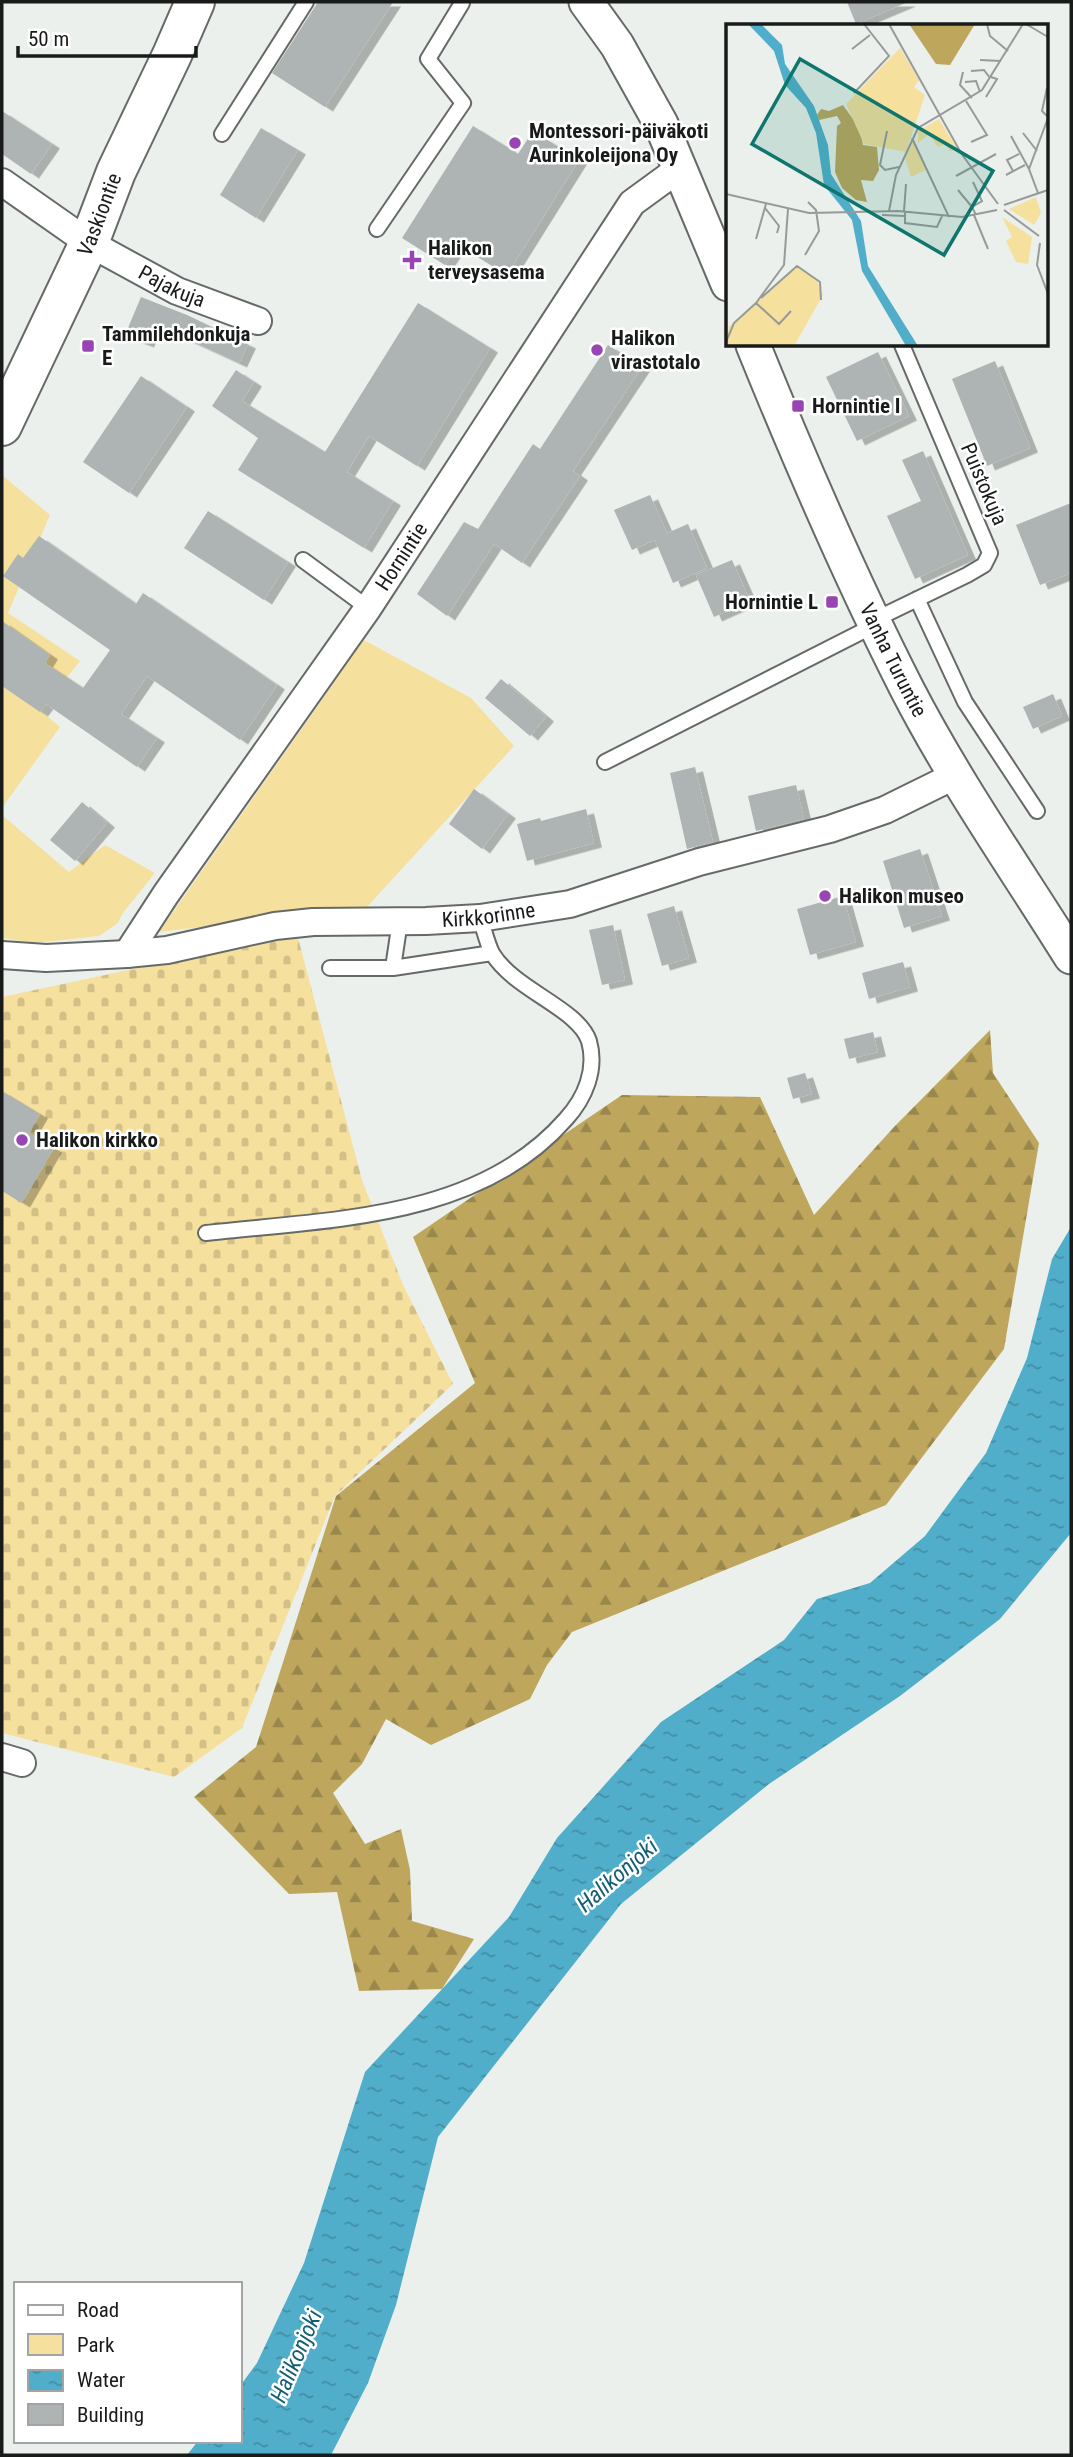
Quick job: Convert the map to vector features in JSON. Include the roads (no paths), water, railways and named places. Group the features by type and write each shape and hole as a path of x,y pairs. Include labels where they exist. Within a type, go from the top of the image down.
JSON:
{"main road":[{"name":"Vaskiontie","path":"2,426 89,243 116,172 195,2"}],"street":[{"path":"586,2 617,44 642,88 680,168 720,242 726,274"},
{"name":"Hornintie","path":"127,954 166,894 368,608 632,203 680,168"},
{"name":"Pajakuja","path":"2,182 89,243 177,291 258,321"},
{"name":"Vanha Turuntie","path":"753,346 809,484 908,690 956,775 1071,957"},
{"name":"Kirkkorinne","path":"2,954 47,958 127,954 167,950 313,922 480,918 570,904 699,862 830,829 885,810 956,775"}],"lane":[{"path":"222,134 306,2"},
{"path":"377,229 463,103 428,59 462,2"},
{"name":"Puistokuja","path":"605,762 984,565 990,553 902,346"},
{"path":"303,560 368,608"},
{"path":"917,599 965,702 1037,811"},
{"path":"206,1233 348,1217 444,1196 509,1168 559,1128 578,1105 587,1087 591,1056 587,1037 577,1022 517,980 492,953 480,918"},
{"path":"393,968 400,921"},
{"path":"330,968 393,968 492,953"}],"water":[{"name":"Halikonjoki","path":"1071,1227 1071,1533 1000,1619 900,1696 769,1784 621,1904 438,2137 396,2305 368,2383 331,2455 187,2455 196,2443 242,2443 242,2383 257,2363 304,2263 365,2072 509,1917 557,1838 661,1722 784,1640 817,1599 870,1583 925,1536 986,1453 1027,1358 1052,1259"}],"place":[{"name":"Montessori-päiväkoti Aurinkoleijona Oy","path":"515,143"},
{"name":"Halikon terveysasema","path":"412,260"},
{"name":"Tammilehdonkuja E","path":"88,346"},
{"name":"Halikon virastotalo","path":"597,350"},
{"name":"Hornintie I","path":"798,406"},
{"name":"Hornintie L","path":"832,602"},
{"name":"Halikon museo","path":"825,896"},
{"name":"Halikon kirkko","path":"22,1140"}]}
